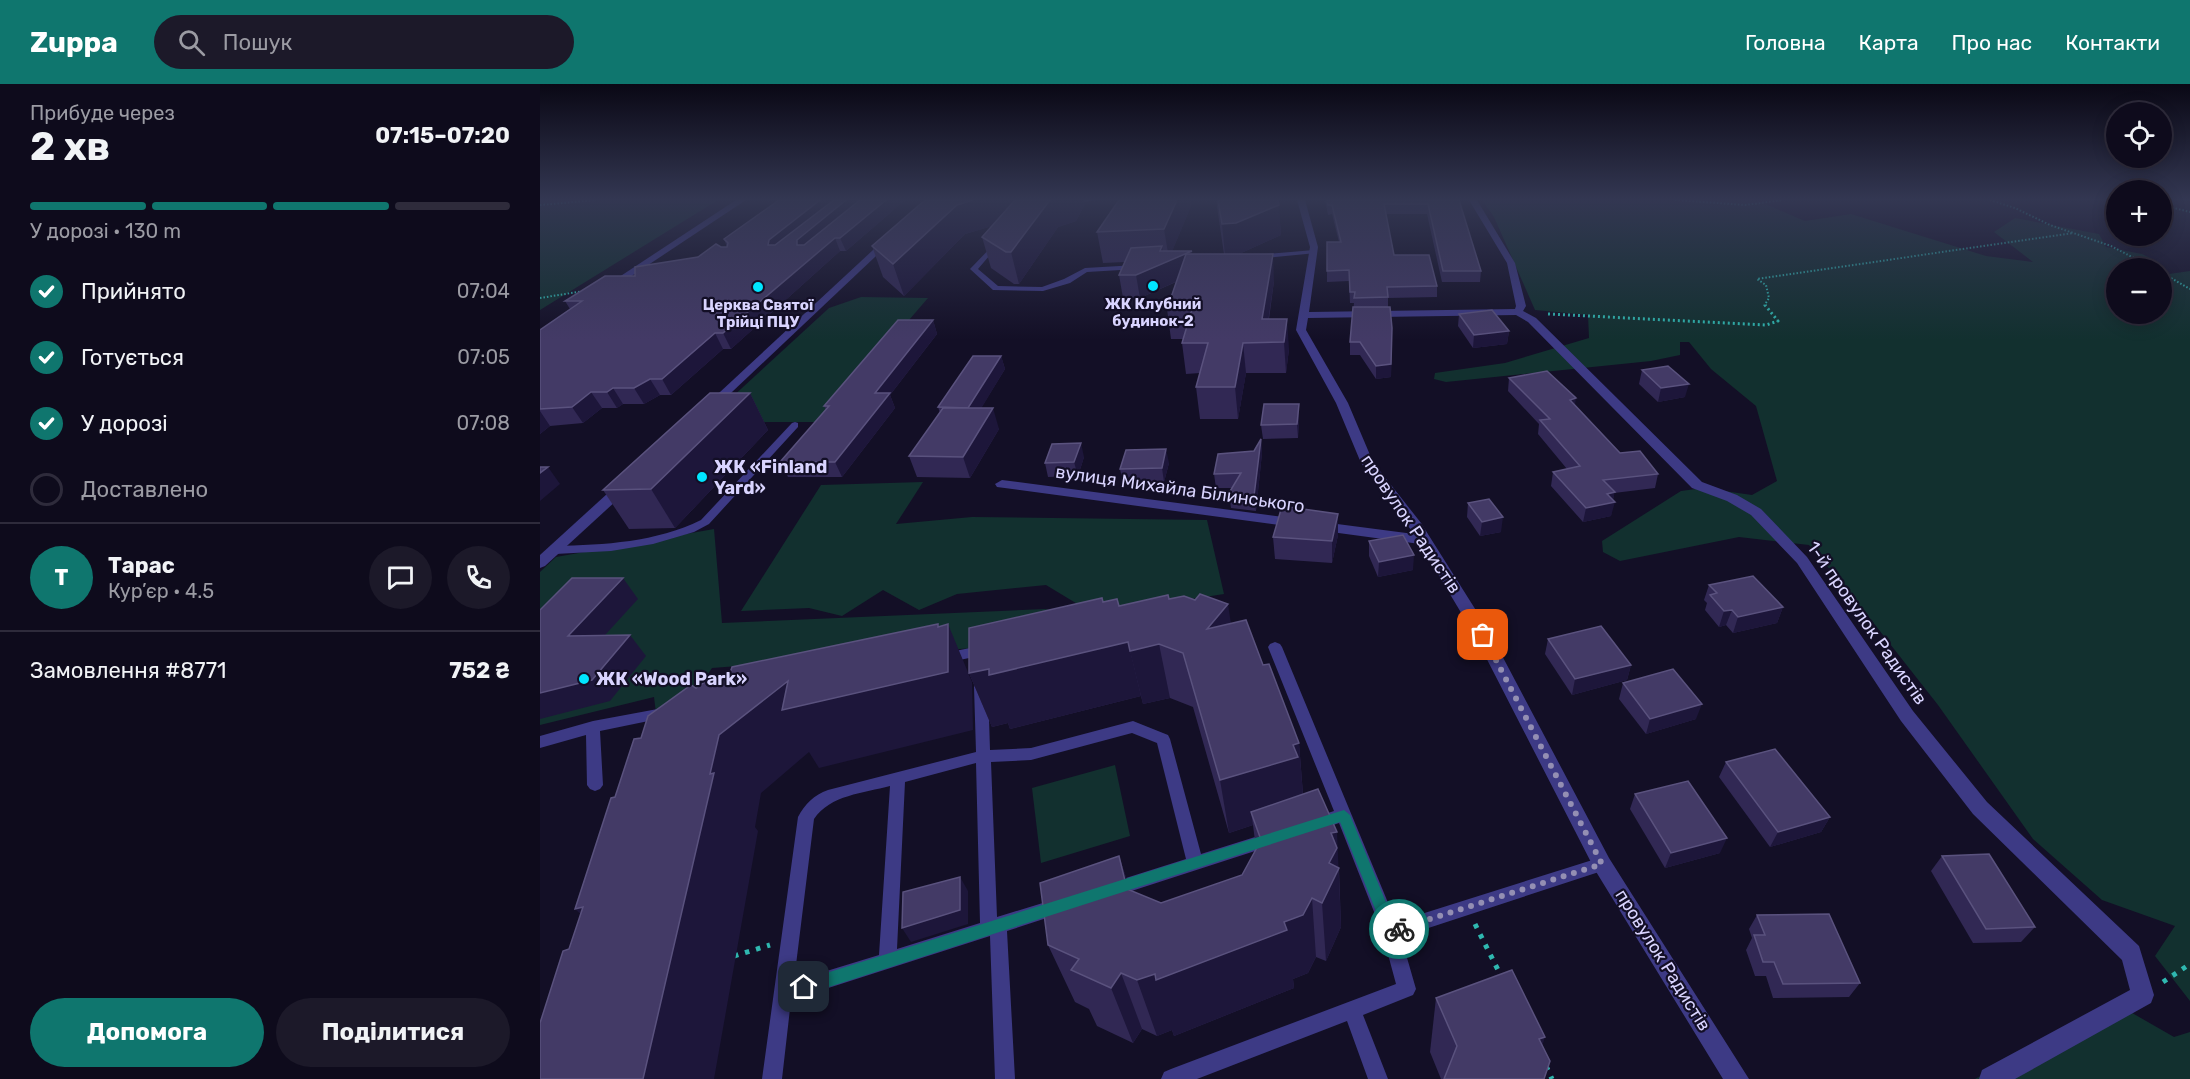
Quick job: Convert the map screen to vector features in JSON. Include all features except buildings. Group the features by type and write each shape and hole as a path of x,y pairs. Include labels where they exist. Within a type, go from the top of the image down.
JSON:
{"street":[{"path":"598,294 671,246"},
{"path":"701,415 883,246"},
{"name":"провулок Радистів","path":"1314,246 1301,330 1342,403 1367,463 1424,540 1483,635 1602,864 1737,1079"},
{"path":"1303,315 1518,312 1521,306 1511,263 1501,246"},
{"name":"1-й провулок Радистів","path":"1518,312 1532,320 1697,485 1732,498 1756,512 1802,560 1907,716 1980,808 2131,954 2143,995"},
{"path":"540,563 632,478"},
{"name":"вулиця Михайла Білинського","path":"1002,484 1424,540"},
{"path":"1991,1079 2143,995"}],"lane":[{"path":"994,246 974,269 996,288 1043,289 1067,281 1085,270 1151,266"},
{"path":"1244,258 1314,252"},
{"path":"555,550 595,548 668,537 694,529 705,522 795,425"},
{"path":"1171,1079 1407,989 1391,932 1275,647"},
{"path":"933,660 980,651 982,756 1005,1079"},
{"path":"540,742 593,727 677,710"},
{"path":"593,727 595,785"},
{"path":"772,1079 806,817 815,804 828,796 982,756 1030,754 1133,727 1163,739 1195,863"},
{"path":"888,961 898,778"},
{"path":"1096,894 1344,815"},
{"path":"1391,932 1602,864"},
{"path":"783,994 1074,901"},
{"path":"1352,1010 1378,1079"}],"path":[{"path":"1518,312 1767,325 1778,321 1764,306 1769,298 1766,285 1757,279 1982,246"},
{"path":"2112,246 2133,258"},
{"path":"2172,279 2190,289"},
{"path":"540,298 608,288"},
{"path":"1467,908 1504,982"},
{"path":"723,960 790,939"},
{"path":"2143,995 2190,964"},
{"path":"1541,1058 1552,1079"}],"green space":[{"path":"540,246 643,246 540,310"},
{"path":"1507,246 1955,246 1986,256 2033,262 2013,246 2106,246 2142,254 2150,258 2106,258 2106,324 2172,324 2172,274 2190,271 2190,1001 2155,956 2175,926 2102,900 2033,839 1938,705 1809,545 1739,537 1620,561 1603,552 1602,541 1681,491 1703,488 1752,495 1777,481 1756,406 1711,369 1689,342 1680,342 1680,355 1651,361 1446,382 1434,379 1435,373 1505,363 1589,338 1588,315 1535,310"},
{"path":"861,297 928,298 821,422 705,422 829,308"},
{"path":"923,482 896,524 972,517 1207,520 1224,594 1094,614 1046,585 957,594 919,610 883,590 842,616 809,608 741,611 821,485"},
{"path":"714,529 722,623 1045,609 1155,629 1130,636 712,668 660,745 654,697 540,725 540,572 556,557"},
{"path":"1115,765 1130,836 1041,863 1032,788"},
{"path":"2113,1002 2174,1037 2190,1032 2190,1079 1975,1079"}],"way so far":[{"path":"1399,929 1602,864 1483,635"}],"place":[{"name":"ЖК Клубний будинок-2","path":"1153,286"},
{"name":"Церква Святої Трійці ПЦУ","path":"758,287"},
{"name":"ЖК «Finland Yard»","path":"702,477"},
{"name":"ЖК «Wood Park»","path":"584,679"}],"route":[{"path":"804,987 1344,815 1391,932 1399,929"}]}
